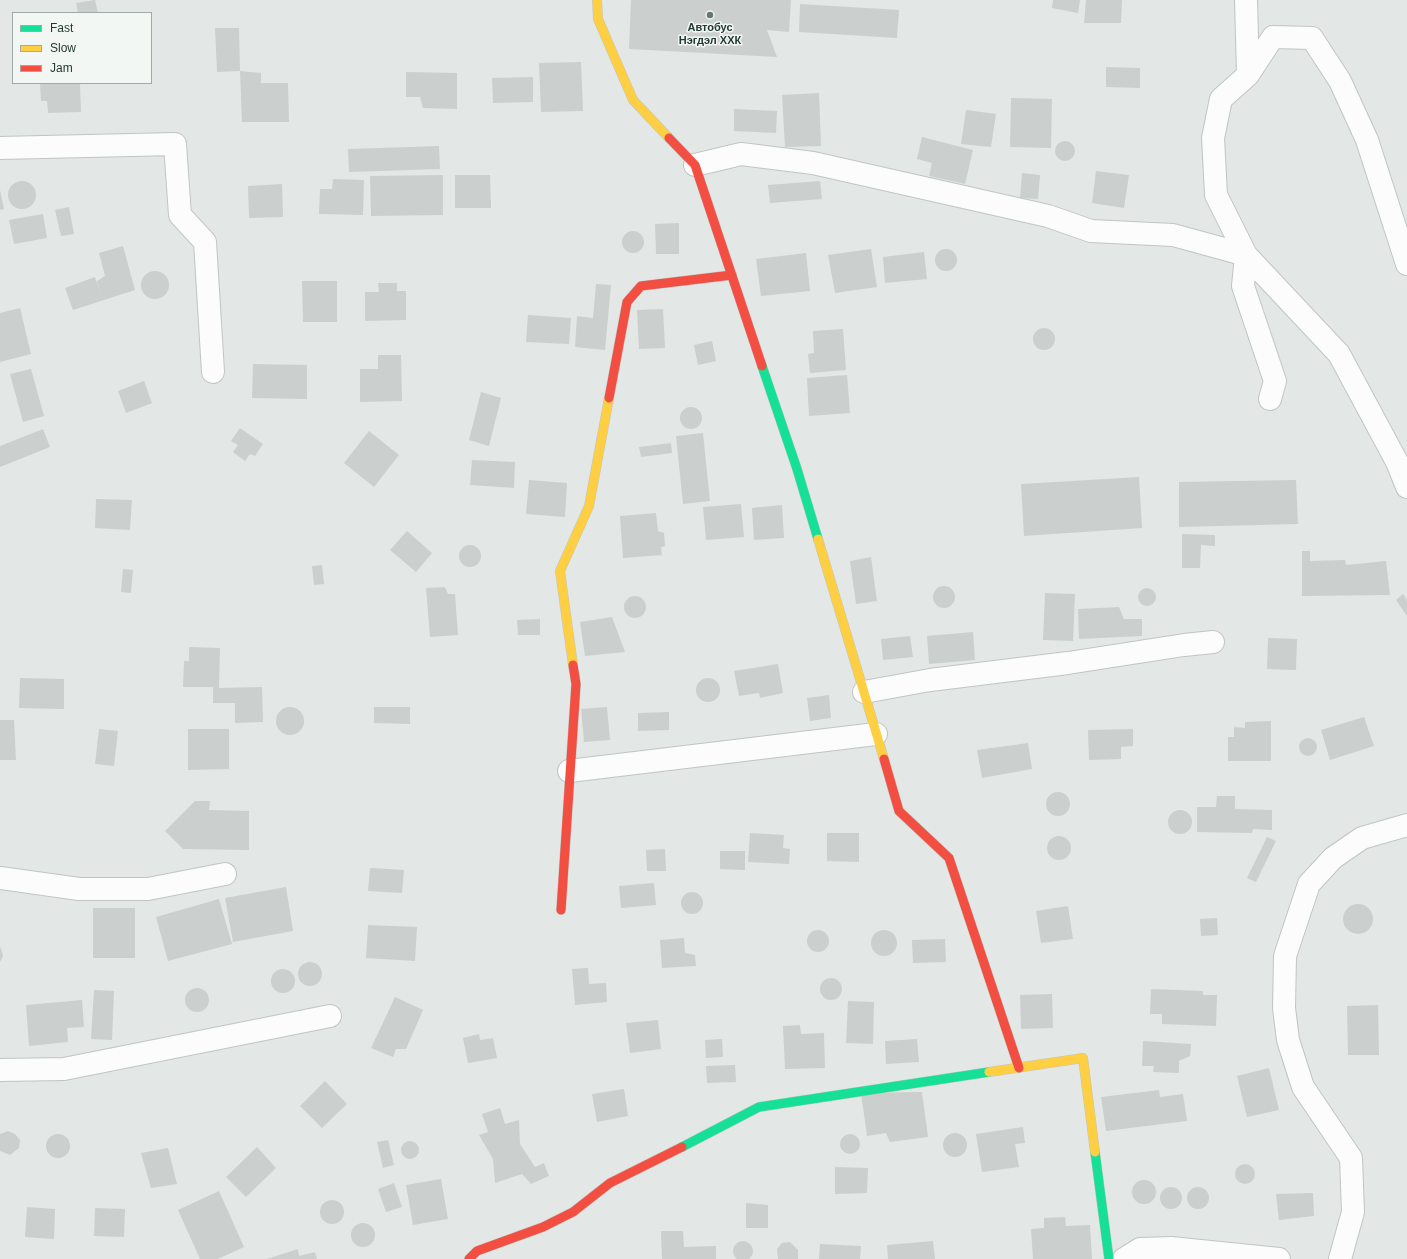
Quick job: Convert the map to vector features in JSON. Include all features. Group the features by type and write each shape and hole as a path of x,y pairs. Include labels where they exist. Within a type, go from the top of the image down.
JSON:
{"street":[{"path":"597,0 598,19 633,100 695,165 797,469 899,811 950,858 1019,1068"},
{"path":"1246,0 1248,75"},
{"path":"1407,264 1367,140 1340,81 1312,38 1273,37 1248,75 1221,99 1213,138 1216,195 1246,255 1339,354 1397,462 1407,488"},
{"path":"0,148 175,144 180,215 205,242 213,372"},
{"path":"695,165 741,154 813,163 1048,216 1091,231 1173,235 1246,255"},
{"path":"1246,255 1243,286 1274,381 1270,399"},
{"path":"561,910 569,771 576,684 560,571 589,506 627,302 641,286 732,275"},
{"path":"864,692 930,680 1213,642"},
{"path":"569,771 876,734"},
{"path":"1340,1259 1353,1212 1351,1158 1303,1087 1288,1040 1284,1008 1285,956 1309,884 1333,858 1362,838 1407,825"},
{"path":"0,878 79,889 148,889 225,874"},
{"path":"0,1070 64,1069 330,1016"},
{"path":"469,1259 477,1251 543,1227 567,1215 610,1184 759,1107 1083,1058 1109,1259"},
{"path":"1124,1259 1140,1249 1171,1248 1279,1259"}],"building":[{"path":"95,0 98,12 78,12 76,3"},
{"name":"Автобус Нэгдэл ХХК","path":"631,0 791,0 789,32 767,30 777,57 629,49"},
{"path":"1053,0 1080,0 1078,13 1052,8"},
{"path":"1086,0 1122,0 1121,23 1084,23"},
{"path":"800,4 899,10 897,38 799,32"},
{"path":"215,28 239,28 240,71 217,72"},
{"path":"581,62 583,111 541,112 539,63"},
{"path":"1106,67 1140,68 1140,88 1106,87"},
{"path":"240,71 261,73 261,83 288,83 289,122 242,122"},
{"path":"406,72 457,73 457,109 423,108 420,97 406,97"},
{"path":"533,77 533,102 493,103 492,78"},
{"path":"40,84 80,84 81,112 48,113 47,101 41,101"},
{"path":"819,93 821,146 785,147 782,95"},
{"path":"1011,98 1052,99 1051,148 1010,147"},
{"path":"734,109 777,111 776,133 734,131"},
{"path":"966,110 996,114 991,147 961,144"},
{"path":"922,137 973,150 965,184 929,176 932,163 917,159"},
{"path":"1065,141 1072,144 1075,151 1072,158 1065,161 1058,158 1055,151 1058,144"},
{"path":"439,146 440,169 349,172 348,149"},
{"path":"1096,171 1129,175 1124,208 1092,203"},
{"path":"1022,173 1040,175 1038,199 1020,198"},
{"path":"443,175 443,215 371,216 370,176"},
{"path":"455,175 490,175 491,208 455,208"},
{"path":"333,179 364,180 363,215 319,214 320,189 332,189"},
{"path":"22,181 32,185 36,195 32,205 22,209 12,205 8,195 12,185"},
{"path":"820,181 822,199 770,203 768,185"},
{"path":"282,184 283,217 249,218 248,186"},
{"path":"0,190 4,209 0,210"},
{"path":"69,207 74,234 61,236 55,210"},
{"path":"43,214 47,238 14,244 9,220"},
{"path":"679,223 679,254 656,254 655,224"},
{"path":"633,231 641,234 644,242 641,250 633,253 625,250 622,242 625,234"},
{"path":"123,246 135,290 73,310 65,288 95,277 100,292 97,281 105,276 99,253"},
{"path":"871,249 877,287 835,293 828,255"},
{"path":"946,249 954,252 957,260 954,268 946,271 938,268 935,260 938,252"},
{"path":"924,252 927,279 885,283 883,257"},
{"path":"806,253 810,291 761,296 756,259"},
{"path":"155,271 165,275 169,285 165,295 155,299 145,295 141,285 145,275"},
{"path":"302,281 337,281 337,322 303,322"},
{"path":"378,283 397,283 397,291 406,291 406,320 365,321 365,292 379,292"},
{"path":"596,284 611,285 605,350 575,347 577,316 593,318"},
{"path":"20,308 31,354 0,362 0,313"},
{"path":"663,309 665,348 639,349 637,310"},
{"path":"528,315 571,318 569,344 526,342"},
{"path":"1044,328 1052,331 1055,339 1052,347 1044,350 1036,347 1033,339 1036,331"},
{"path":"843,329 846,370 810,373 808,354 814,353 813,331"},
{"path":"712,341 716,361 698,365 694,345"},
{"path":"378,355 401,355 402,401 360,402 360,369 378,369"},
{"path":"253,364 307,365 307,399 252,398"},
{"path":"31,369 44,416 23,422 10,374"},
{"path":"847,375 850,413 809,416 807,378"},
{"path":"144,381 152,403 126,413 118,391"},
{"path":"481,392 501,398 489,446 469,440"},
{"path":"691,407 699,410 702,418 699,426 691,429 683,426 680,418 683,410"},
{"path":"240,428 263,444 255,456 250,454 245,461 233,452 238,445 231,441"},
{"path":"43,429 50,447 0,467 0,446"},
{"path":"369,431 399,455 374,487 344,463"},
{"path":"703,433 710,501 683,504 676,436"},
{"path":"671,443 672,453 641,457 639,447"},
{"path":"472,460 515,462 514,488 470,485"},
{"path":"1139,477 1142,528 1024,536 1021,484"},
{"path":"529,480 567,483 565,517 526,514"},
{"path":"1296,480 1298,524 1179,527 1179,482"},
{"path":"96,499 132,500 130,530 95,528"},
{"path":"741,504 744,537 706,540 703,507"},
{"path":"782,505 784,538 754,540 752,508"},
{"path":"656,513 658,531 664,533 665,546 661,547 662,555 623,558 620,516"},
{"path":"407,531 432,553 416,572 390,550"},
{"path":"1182,534 1215,535 1215,546 1201,545 1200,568 1182,568"},
{"path":"470,545 478,548 481,556 478,564 470,567 462,564 459,556 462,548"},
{"path":"1302,551 1310,551 1310,561 1345,560 1346,565 1386,561 1390,595 1302,596"},
{"path":"871,557 877,601 856,604 850,561"},
{"path":"322,565 324,584 314,585 312,566"},
{"path":"123,569 133,570 131,593 121,592"},
{"path":"944,586 952,589 955,597 952,605 944,608 936,605 933,597 936,589"},
{"path":"445,587 448,594 455,594 458,635 430,637 426,588"},
{"path":"1143,588 1151,588 1156,593 1154,604 1151,606 1143,606 1138,601 1138,593"},
{"path":"1045,593 1075,594 1073,641 1043,640"},
{"path":"1403,594 1407,600 1407,616 1396,600"},
{"path":"635,596 643,599 646,607 643,615 635,618 627,615 624,607 627,599"},
{"path":"1119,607 1124,619 1142,619 1142,636 1079,639 1078,609"},
{"path":"612,617 625,652 585,656 580,622"},
{"path":"540,619 540,635 518,635 517,620"},
{"path":"973,632 975,660 929,664 927,636"},
{"path":"910,636 913,657 883,660 881,639"},
{"path":"1268,638 1297,639 1296,670 1267,669"},
{"path":"189,647 220,648 219,688 262,687 263,722 235,723 235,703 213,703 213,687 183,687 184,661 189,661"},
{"path":"778,664 783,693 760,698 759,693 739,696 734,671"},
{"path":"20,678 64,679 64,709 19,708"},
{"path":"708,678 717,681 720,690 717,699 708,702 699,699 696,690 699,681"},
{"path":"829,695 831,718 810,721 807,698"},
{"path":"290,707 300,711 304,721 300,731 290,735 280,731 276,721 280,711"},
{"path":"374,707 410,707 410,724 374,723"},
{"path":"607,707 610,740 584,742 581,709"},
{"path":"669,712 669,730 638,731 638,713"},
{"path":"1364,717 1374,746 1330,760 1321,730"},
{"path":"0,720 14,720 16,760 0,760"},
{"path":"1271,721 1271,761 1228,761 1228,737 1234,737 1234,727 1245,728 1245,722"},
{"path":"99,729 118,731 114,766 95,764"},
{"path":"188,729 229,729 229,769 188,770"},
{"path":"1133,729 1133,746 1121,747 1121,759 1089,760 1088,730"},
{"path":"1308,738 1314,741 1317,747 1314,753 1308,756 1302,753 1299,747 1302,741"},
{"path":"1028,743 1032,769 982,778 977,750"},
{"path":"1058,792 1066,796 1070,804 1066,812 1058,816 1050,812 1046,804 1050,796"},
{"path":"1217,796 1235,796 1235,809 1272,810 1272,830 1253,829 1252,833 1197,832 1197,807 1216,807"},
{"path":"195,801 210,801 209,810 249,811 249,850 183,849 165,831"},
{"path":"1180,810 1189,813 1192,822 1189,831 1180,834 1171,831 1168,822 1171,813"},
{"path":"750,833 784,835 783,848 790,849 789,864 748,862"},
{"path":"827,833 859,833 859,862 827,861"},
{"path":"1059,836 1067,840 1071,848 1067,856 1059,860 1051,856 1047,848 1051,840"},
{"path":"1267,837 1276,841 1256,882 1247,878"},
{"path":"665,849 666,871 647,871 646,850"},
{"path":"720,851 745,851 745,870 720,869"},
{"path":"370,868 404,870 402,893 368,891"},
{"path":"654,883 656,905 621,908 619,886"},
{"path":"286,887 293,931 233,942 225,898"},
{"path":"692,892 700,895 703,903 700,911 692,914 684,911 681,903 684,895"},
{"path":"219,899 232,944 168,961 156,917"},
{"path":"1358,904 1368,909 1373,919 1368,929 1358,934 1348,929 1343,919 1348,909"},
{"path":"1068,906 1073,939 1041,943 1036,911"},
{"path":"93,908 135,908 135,958 93,958"},
{"path":"1217,918 1218,935 1201,936 1200,919"},
{"path":"368,925 417,927 415,961 366,958"},
{"path":"818,930 826,933 829,941 826,949 818,952 810,949 807,941 810,933"},
{"path":"884,930 893,934 897,943 893,952 884,956 875,952 871,943 875,934"},
{"path":"684,938 685,953 695,955 696,966 662,968 660,940"},
{"path":"945,939 946,962 913,963 912,940"},
{"path":"0,946 3,956 0,962"},
{"path":"310,962 318,966 322,974 318,982 310,986 302,982 298,974 302,966"},
{"path":"588,968 589,984 606,983 607,1002 575,1005 572,969"},
{"path":"283,969 291,973 295,981 291,989 283,993 275,989 271,981 275,973"},
{"path":"831,978 839,981 842,989 839,997 831,1000 823,997 820,989 823,981"},
{"path":"197,988 205,992 209,1000 205,1008 197,1012 189,1008 185,1000 189,992"},
{"path":"1151,989 1203,991 1203,995 1217,995 1216,1026 1162,1024 1162,1014 1150,1014"},
{"path":"94,990 114,991 112,1040 91,1039"},
{"path":"1052,994 1053,1028 1021,1029 1020,995"},
{"path":"395,997 423,1010 406,1049 396,1049 393,1057 371,1048"},
{"path":"82,1000 84,1027 67,1028 68,1042 29,1046 26,1005"},
{"path":"848,1001 874,1002 873,1044 846,1043"},
{"path":"1378,1005 1379,1055 1348,1055 1347,1006"},
{"path":"658,1020 661,1049 630,1053 626,1023"},
{"path":"800,1025 801,1034 824,1033 825,1068 785,1069 783,1026"},
{"path":"479,1034 480,1040 493,1038 497,1058 468,1063 463,1038"},
{"path":"722,1039 723,1057 706,1058 705,1040"},
{"path":"917,1039 919,1062 886,1064 885,1041"},
{"path":"1143,1041 1191,1044 1190,1056 1179,1061 1179,1073 1153,1072 1154,1066 1142,1066"},
{"path":"735,1065 736,1082 707,1083 706,1066"},
{"path":"1269,1068 1279,1110 1247,1117 1237,1076"},
{"path":"325,1081 347,1104 322,1128 300,1106"},
{"path":"624,1089 628,1116 597,1122 592,1094"},
{"path":"1159,1090 1160,1097 1183,1094 1187,1121 1106,1131 1101,1097"},
{"path":"922,1092 928,1137 890,1142 886,1133 867,1136 861,1093"},
{"path":"500,1108 505,1124 519,1120 520,1144 535,1167 544,1163 549,1176 531,1184 522,1174 495,1183 493,1159 479,1135 488,1132 482,1114"},
{"path":"1023,1127 1025,1143 1015,1144 1019,1167 982,1172 976,1134"},
{"path":"8,1131 15,1134 20,1140 19,1148 10,1155 0,1151 0,1134"},
{"path":"955,1133 963,1137 967,1145 963,1153 955,1157 947,1153 943,1145 947,1137"},
{"path":"58,1134 66,1138 70,1146 66,1154 58,1158 50,1154 46,1146 50,1138"},
{"path":"850,1134 857,1137 860,1144 857,1151 850,1154 843,1151 840,1144 843,1137"},
{"path":"388,1140 394,1165 383,1168 377,1142"},
{"path":"406,1141 414,1141 419,1146 417,1157 414,1159 406,1159 401,1154 401,1146"},
{"path":"257,1147 276,1168 246,1197 226,1177"},
{"path":"168,1148 177,1184 151,1188 141,1153"},
{"path":"1245,1164 1252,1167 1255,1174 1252,1181 1245,1184 1238,1181 1235,1174 1238,1167"},
{"path":"835,1167 868,1168 867,1193 835,1194"},
{"path":"441,1179 448,1219 413,1225 406,1185"},
{"path":"1144,1180 1153,1183 1156,1192 1153,1201 1144,1204 1135,1201 1132,1192 1135,1183"},
{"path":"394,1183 402,1207 386,1212 378,1189"},
{"path":"1171,1187 1179,1190 1182,1198 1179,1206 1171,1209 1163,1206 1160,1198 1163,1190"},
{"path":"1198,1187 1206,1190 1209,1198 1206,1206 1198,1209 1190,1206 1187,1198 1190,1190"},
{"path":"219,1191 244,1247 218,1259 200,1259 178,1210"},
{"path":"1313,1193 1314,1216 1279,1220 1276,1194"},
{"path":"332,1200 340,1204 344,1212 340,1220 332,1224 324,1220 320,1212 324,1204"},
{"path":"746,1203 768,1205 768,1228 746,1228"},
{"path":"27,1207 55,1209 54,1239 25,1237"},
{"path":"95,1208 125,1209 124,1237 94,1236"},
{"path":"1065,1217 1066,1226 1090,1225 1092,1259 1033,1259 1031,1229 1044,1228 1044,1218"},
{"path":"363,1223 371,1227 375,1235 371,1243 363,1247 355,1243 351,1235 355,1227"},
{"path":"661,1231 683,1231 684,1247 716,1246 716,1259 662,1259"},
{"path":"933,1241 935,1259 888,1259 887,1245"},
{"path":"739,1242 747,1242 752,1247 752,1255 747,1260 739,1260 734,1255 734,1247"},
{"path":"790,1242 798,1250 798,1259 778,1259 777,1249 782,1243"},
{"path":"820,1244 861,1246 860,1259 819,1259"},
{"path":"298,1249 299,1256 315,1252 317,1259 267,1259"}],"traffic: fast":[{"path":"762,366 797,469 818,539"},
{"path":"682,1147 759,1107 989,1072"},
{"path":"1095,1152 1109,1259"}],"traffic: slow":[{"path":"597,0 598,19 633,100 669,138"},
{"path":"573,665 560,571 589,506 609,398"},
{"path":"818,539 884,759"},
{"path":"989,1072 1083,1058 1095,1152"}],"traffic: jam":[{"path":"669,138 695,165 762,366"},
{"path":"609,398 627,302 641,286 732,275"},
{"path":"561,910 576,684 573,665"},
{"path":"884,759 899,811 949,858 1019,1068"},
{"path":"469,1259 477,1251 543,1227 573,1212 610,1183 682,1147"}],"place":[{"name":"Автобус Нэгдэл ХХК","path":"710,15"}]}
